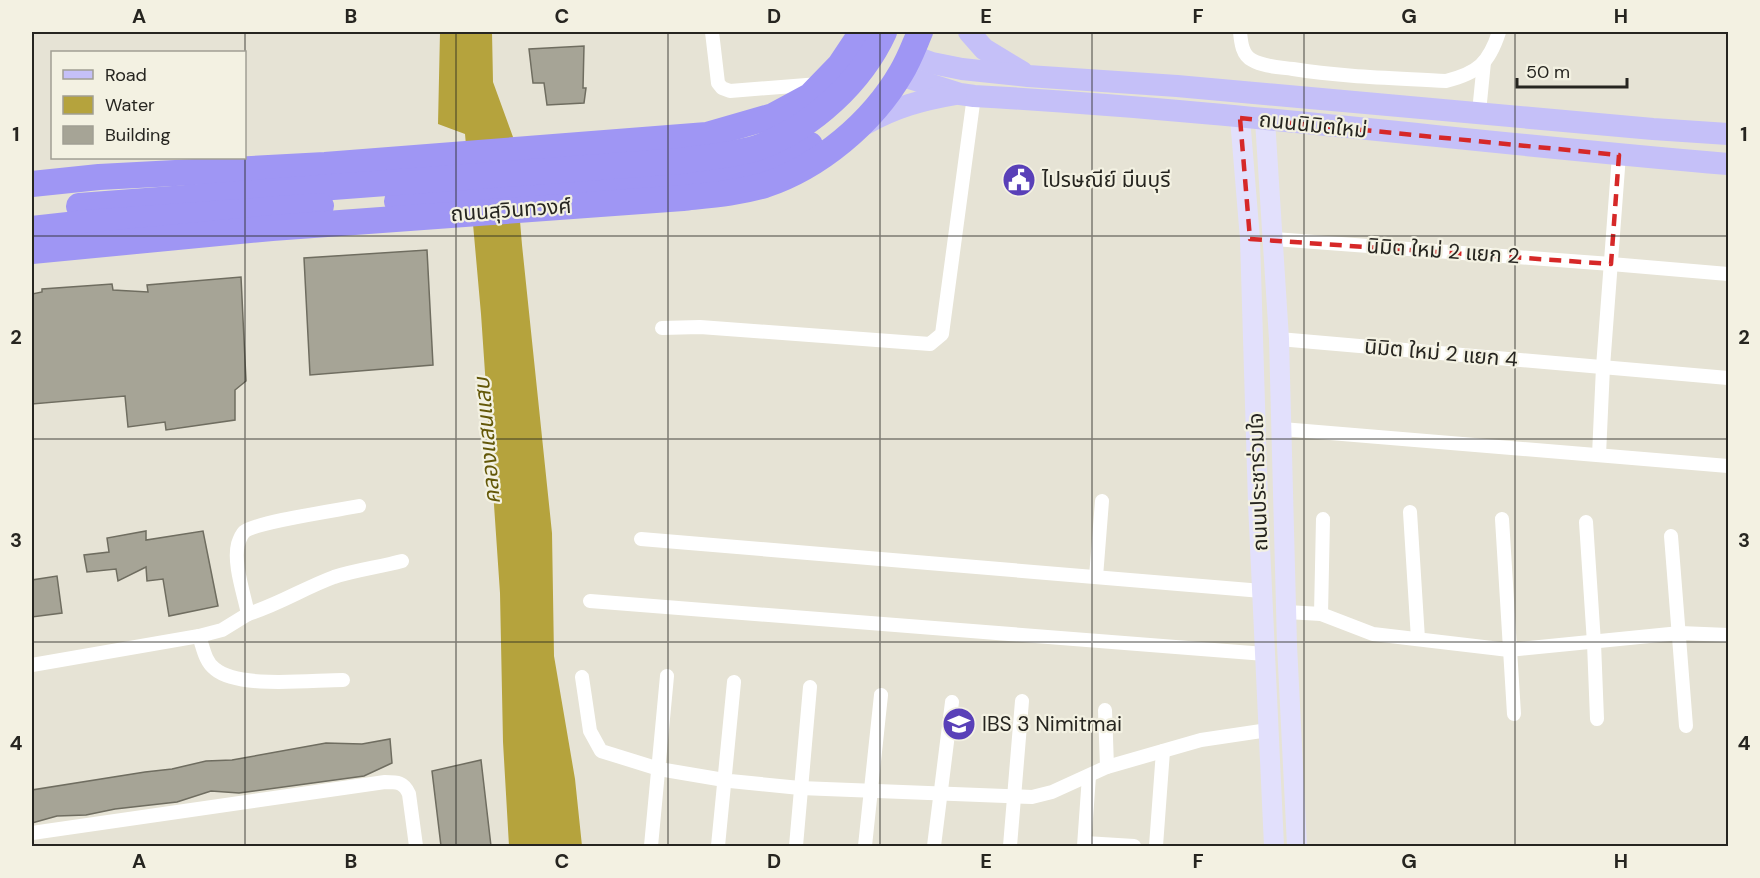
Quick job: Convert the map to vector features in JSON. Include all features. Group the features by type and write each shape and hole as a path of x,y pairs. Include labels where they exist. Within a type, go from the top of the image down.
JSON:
{"highway":[{"name":"ถนนสุวินทวงศ์","path":"32,212 88,205 680,161 760,147 818,114 840,94 862,68 884,32"},
{"name":"ถนนสุวินทวงศ์","path":"32,251 333,223 683,198 721,194 766,184 812,163 834,148 874,111 904,54 920,32"},
{"path":"34,183 99,177 325,165 707,135 773,116 810,96 824,84 860,37 904,54"},
{"name":"ถนนสุวินทวงศ์","path":"32,229 86,223 684,179 735,172 766,164 802,150 831,132 857,106 882,73 904,54"}],"main road":[{"path":"969,32 984,49 1028,76"},
{"name":"ถนนนิมิตใหม่","path":"904,54 962,69 1028,76 1177,86 1728,134"},
{"name":"ถนนนิมิตใหม่","path":"904,54 967,95 1116,105 1728,164"},
{"path":"855,129 909,103 967,95"},
{"name":"ถนนประชาร่วมใจ","path":"1240,118 1250,239 1264,654 1274,846"},
{"name":"ถนนประชาร่วมใจ","path":"1265,120 1279,339 1297,846"},
{"path":"1250,239 1274,239"}],"street":[{"path":"712,32 718,83 722,88 730,91 824,84"},
{"path":"1240,32 1245,54 1251,60 1266,66 1310,72 1446,81 1466,76 1484,62 1491,53 1499,32"},
{"path":"1479,112 1484,62"},
{"path":"1388,104 1391,78"},
{"path":"662,327 700,327 930,344 942,334 967,95"},
{"path":"1599,455 1602,367 1619,155"},
{"name":"นิมิต ใหม่ 2 แยก 2","path":"1274,239 1728,274"},
{"name":"นิมิต ใหม่ 2 แยก 4","path":"1279,339 1728,378"},
{"path":"1282,429 1728,466"},
{"path":"1096,577 1102,501"},
{"path":"248,614 237,560 238,544 244,532 255,526 280,520 358,506"},
{"path":"1410,512 1418,639"},
{"path":"1321,614 1323,519"},
{"path":"1502,519 1514,714"},
{"path":"1586,522 1597,719"},
{"path":"1671,536 1686,726"},
{"path":"641,539 1262,591"},
{"path":"32,665 222,630 248,614 289,599 334,577 402,561"},
{"path":"590,601 1264,654"},
{"path":"1287,612 1321,614 1373,634 1509,650 1680,633 1728,635"},
{"path":"199,636 208,663 215,670 231,678 254,681 343,680"},
{"path":"651,846 667,676"},
{"path":"582,677 590,731 601,751 658,769 724,780 800,788 1032,797 1052,792 1107,767 1201,740 1268,730"},
{"path":"718,846 734,682"},
{"path":"795,846 810,687"},
{"path":"865,846 880,695"},
{"path":"1010,846 1023,701"},
{"path":"934,846 952,702"},
{"path":"1105,710 1107,767"},
{"path":"1156,846 1163,751"},
{"path":"1089,776 1085,845 1134,846"},
{"path":"32,833 398,782 406,786 409,794 416,846"}],"highlighted area":[{"path":"1240,118 1619,155 1611,264 1250,239"}],"water":[{"path":"440,32 492,32 493,82 513,137 552,533 554,656 575,779 582,846 509,846 503,742 500,593 481,314 465,134 438,124"}],"building":[{"path":"584,46 583,88 586,88 584,103 547,105 544,83 533,83 529,49"},
{"path":"427,250 433,365 310,375 304,258"},
{"path":"241,277 246,381 235,390 235,420 166,430 165,422 128,427 125,396 32,404 32,294 42,292 42,289 112,284 113,290 148,292 147,285"},
{"path":"146,531 146,540 203,531 218,606 169,616 163,579 147,581 146,567 118,581 116,569 87,572 84,555 109,552 107,538"},
{"path":"57,576 62,613 32,617 32,580"},
{"path":"390,739 392,763 364,776 239,793 211,791 177,802 115,809 86,815 57,816 32,823 32,790 172,769 206,761 232,760 326,743 362,744"},
{"path":"481,760 491,846 441,846 432,771"}],"place":[{"name":"ไปรษณีย์ มีนบุรี","path":"1019,180"},
{"name":"IBS 3 Nimitmai","path":"959,724"}],"water label":[{"name":"คลองแสนแสบ","path":"487,441"}]}
